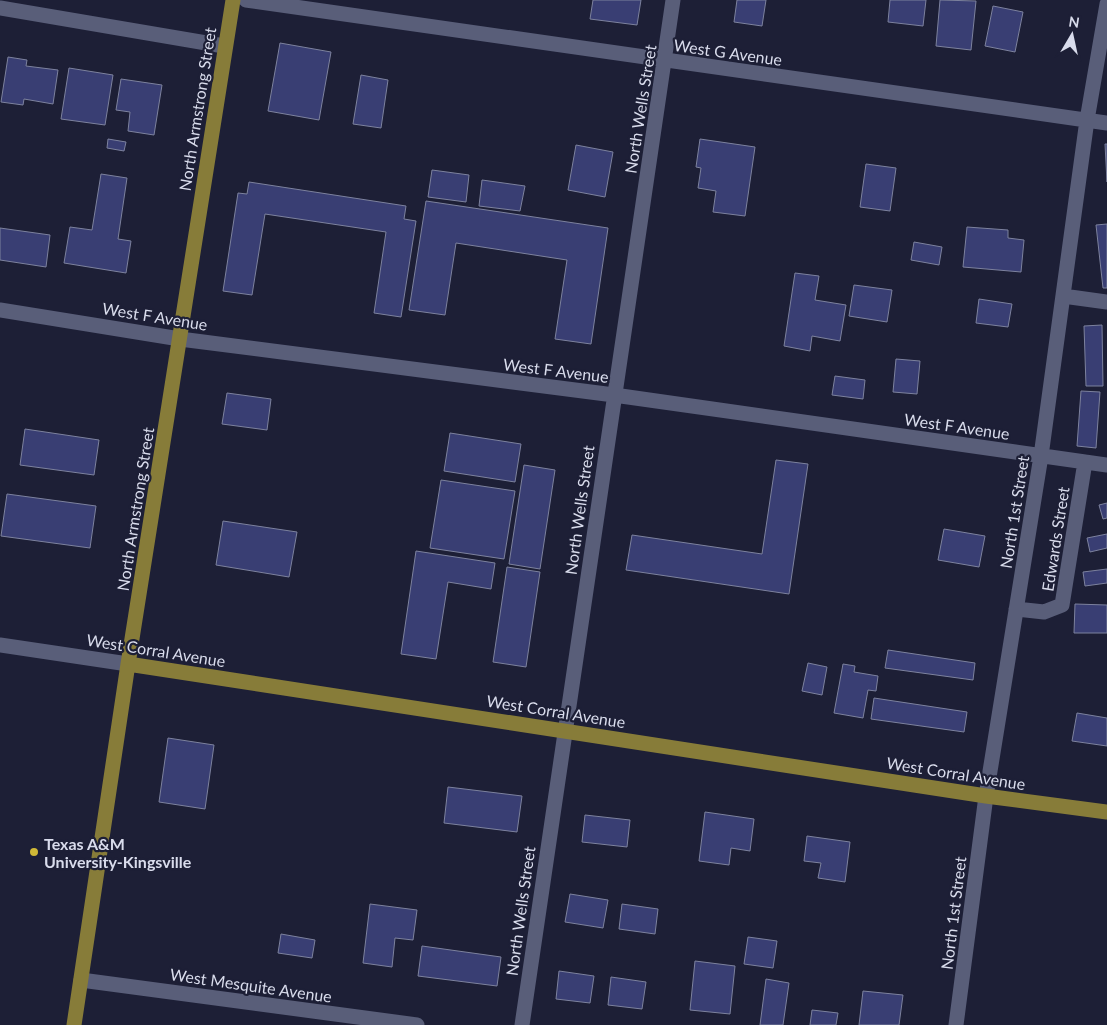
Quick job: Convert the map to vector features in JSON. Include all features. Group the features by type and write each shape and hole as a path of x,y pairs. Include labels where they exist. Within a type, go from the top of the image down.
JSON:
{"main road":[{"name":"North Armstrong Street","path":"74,1025 128,664 224,46 233,0"},
{"name":"West Corral Avenue","path":"128,664 986,796 1107,812"}],"street":[{"name":"West G Avenue","path":"246,0 1107,123"},
{"name":"North Wells Street","path":"522,1025 673,0"},
{"name":"North 1st Street","path":"956,1025 986,796 1041,456 1087,120 1107,4"},
{"path":"0,8 224,46"},
{"path":"1063,296 1107,302"},
{"name":"West F Avenue","path":"0,310 180,339 614,395 1107,465"},
{"name":"Edwards Street","path":"1016,609 1044,612 1062,605 1085,462"},
{"name":"West Corral Avenue","path":"0,645 128,664"},
{"name":"West Mesquite Avenue","path":"81,980 417,1025"}],"building":[{"path":"593,0 641,0 637,25 590,19"},
{"path":"737,0 766,0 762,26 734,22"},
{"path":"890,0 926,0 923,26 888,22"},
{"path":"940,0 976,1 971,50 936,46"},
{"path":"993,6 1023,12 1015,52 985,46"},
{"path":"280,43 331,52 319,120 268,111"},
{"path":"8,57 27,60 26,66 58,70 53,104 24,99 23,105 1,102"},
{"path":"69,68 113,75 105,125 61,119"},
{"path":"361,75 388,80 381,128 353,124"},
{"path":"121,79 162,85 154,135 128,131 130,112 116,110"},
{"path":"108,139 126,142 124,151 107,148"},
{"path":"700,139 755,147 745,216 713,212 716,191 698,188 701,168 696,167"},
{"path":"1105,144 1107,144 1107,182"},
{"path":"576,145 613,152 605,197 568,190"},
{"path":"866,164 896,168 890,211 860,207"},
{"path":"432,170 469,175 466,202 428,197"},
{"path":"101,174 127,178 118,239 131,241 126,273 64,263 70,227 92,230"},
{"path":"482,180 525,186 520,211 479,206"},
{"path":"249,182 406,206 404,219 416,221 401,317 374,313 386,232 265,214 252,295 223,291 238,193 247,194"},
{"path":"426,201 608,228 591,344 555,339 567,260 456,243 445,315 409,310"},
{"path":"1107,224 1107,288 1103,288 1096,225"},
{"path":"967,227 1008,230 1008,238 1024,240 1021,272 963,267"},
{"path":"0,228 50,235 46,267 0,260"},
{"path":"914,242 942,247 939,265 911,260"},
{"path":"795,273 819,276 815,300 846,305 840,341 812,336 810,351 784,346"},
{"path":"854,285 892,290 887,322 849,316"},
{"path":"979,299 1012,304 1008,327 976,323"},
{"path":"1102,325 1103,386 1086,386 1084,326"},
{"path":"896,359 920,361 917,394 893,392"},
{"path":"835,376 865,380 863,399 832,395"},
{"path":"1081,391 1100,392 1096,448 1077,446"},
{"path":"227,393 271,399 267,430 222,424"},
{"path":"25,429 99,440 94,475 20,465"},
{"path":"450,433 521,444 515,482 444,471"},
{"path":"776,460 808,464 789,594 626,570 632,535 762,554"},
{"path":"524,465 555,470 540,569 509,564"},
{"path":"441,480 515,491 504,559 430,548"},
{"path":"7,494 96,506 90,548 1,536"},
{"path":"1107,503 1107,518 1103,519 1099,505"},
{"path":"223,521 297,532 289,577 216,565"},
{"path":"944,529 985,536 979,567 938,560"},
{"path":"1107,534 1107,548 1090,552 1087,538"},
{"path":"416,551 495,563 491,589 448,582 436,659 401,654"},
{"path":"507,567 540,572 526,667 493,662"},
{"path":"1107,569 1107,583 1085,586 1083,572"},
{"path":"1075,604 1107,605 1107,633 1074,633"},
{"path":"888,650 975,663 973,680 885,668"},
{"path":"808,663 827,667 822,695 802,691"},
{"path":"843,664 855,666 854,672 878,676 876,691 868,690 863,718 834,713"},
{"path":"874,698 967,712 964,732 871,719"},
{"path":"1077,713 1107,718 1107,746 1072,741"},
{"path":"168,738 214,745 205,809 159,802"},
{"path":"448,787 522,796 517,832 444,823"},
{"path":"705,812 754,819 750,851 731,848 729,865 699,861"},
{"path":"585,815 630,820 627,847 582,842"},
{"path":"807,836 850,842 845,882 818,878 821,863 804,861"},
{"path":"570,894 608,900 603,928 565,922"},
{"path":"370,904 417,910 413,940 395,938 392,967 363,963"},
{"path":"622,904 658,909 655,934 619,929"},
{"path":"281,934 315,940 312,958 278,953"},
{"path":"748,937 777,941 773,968 744,964"},
{"path":"422,946 501,957 497,986 418,976"},
{"path":"695,961 735,966 730,1014 690,1010"},
{"path":"559,971 594,976 590,1003 556,999"},
{"path":"611,977 646,982 642,1009 608,1005"},
{"path":"766,979 789,983 783,1025 760,1025"},
{"path":"863,991 903,995 899,1025 859,1025"},
{"path":"812,1010 838,1013 836,1025 810,1025"}],"place":[{"name":"Texas A&M University-Kingsville","path":"34,852"}]}
